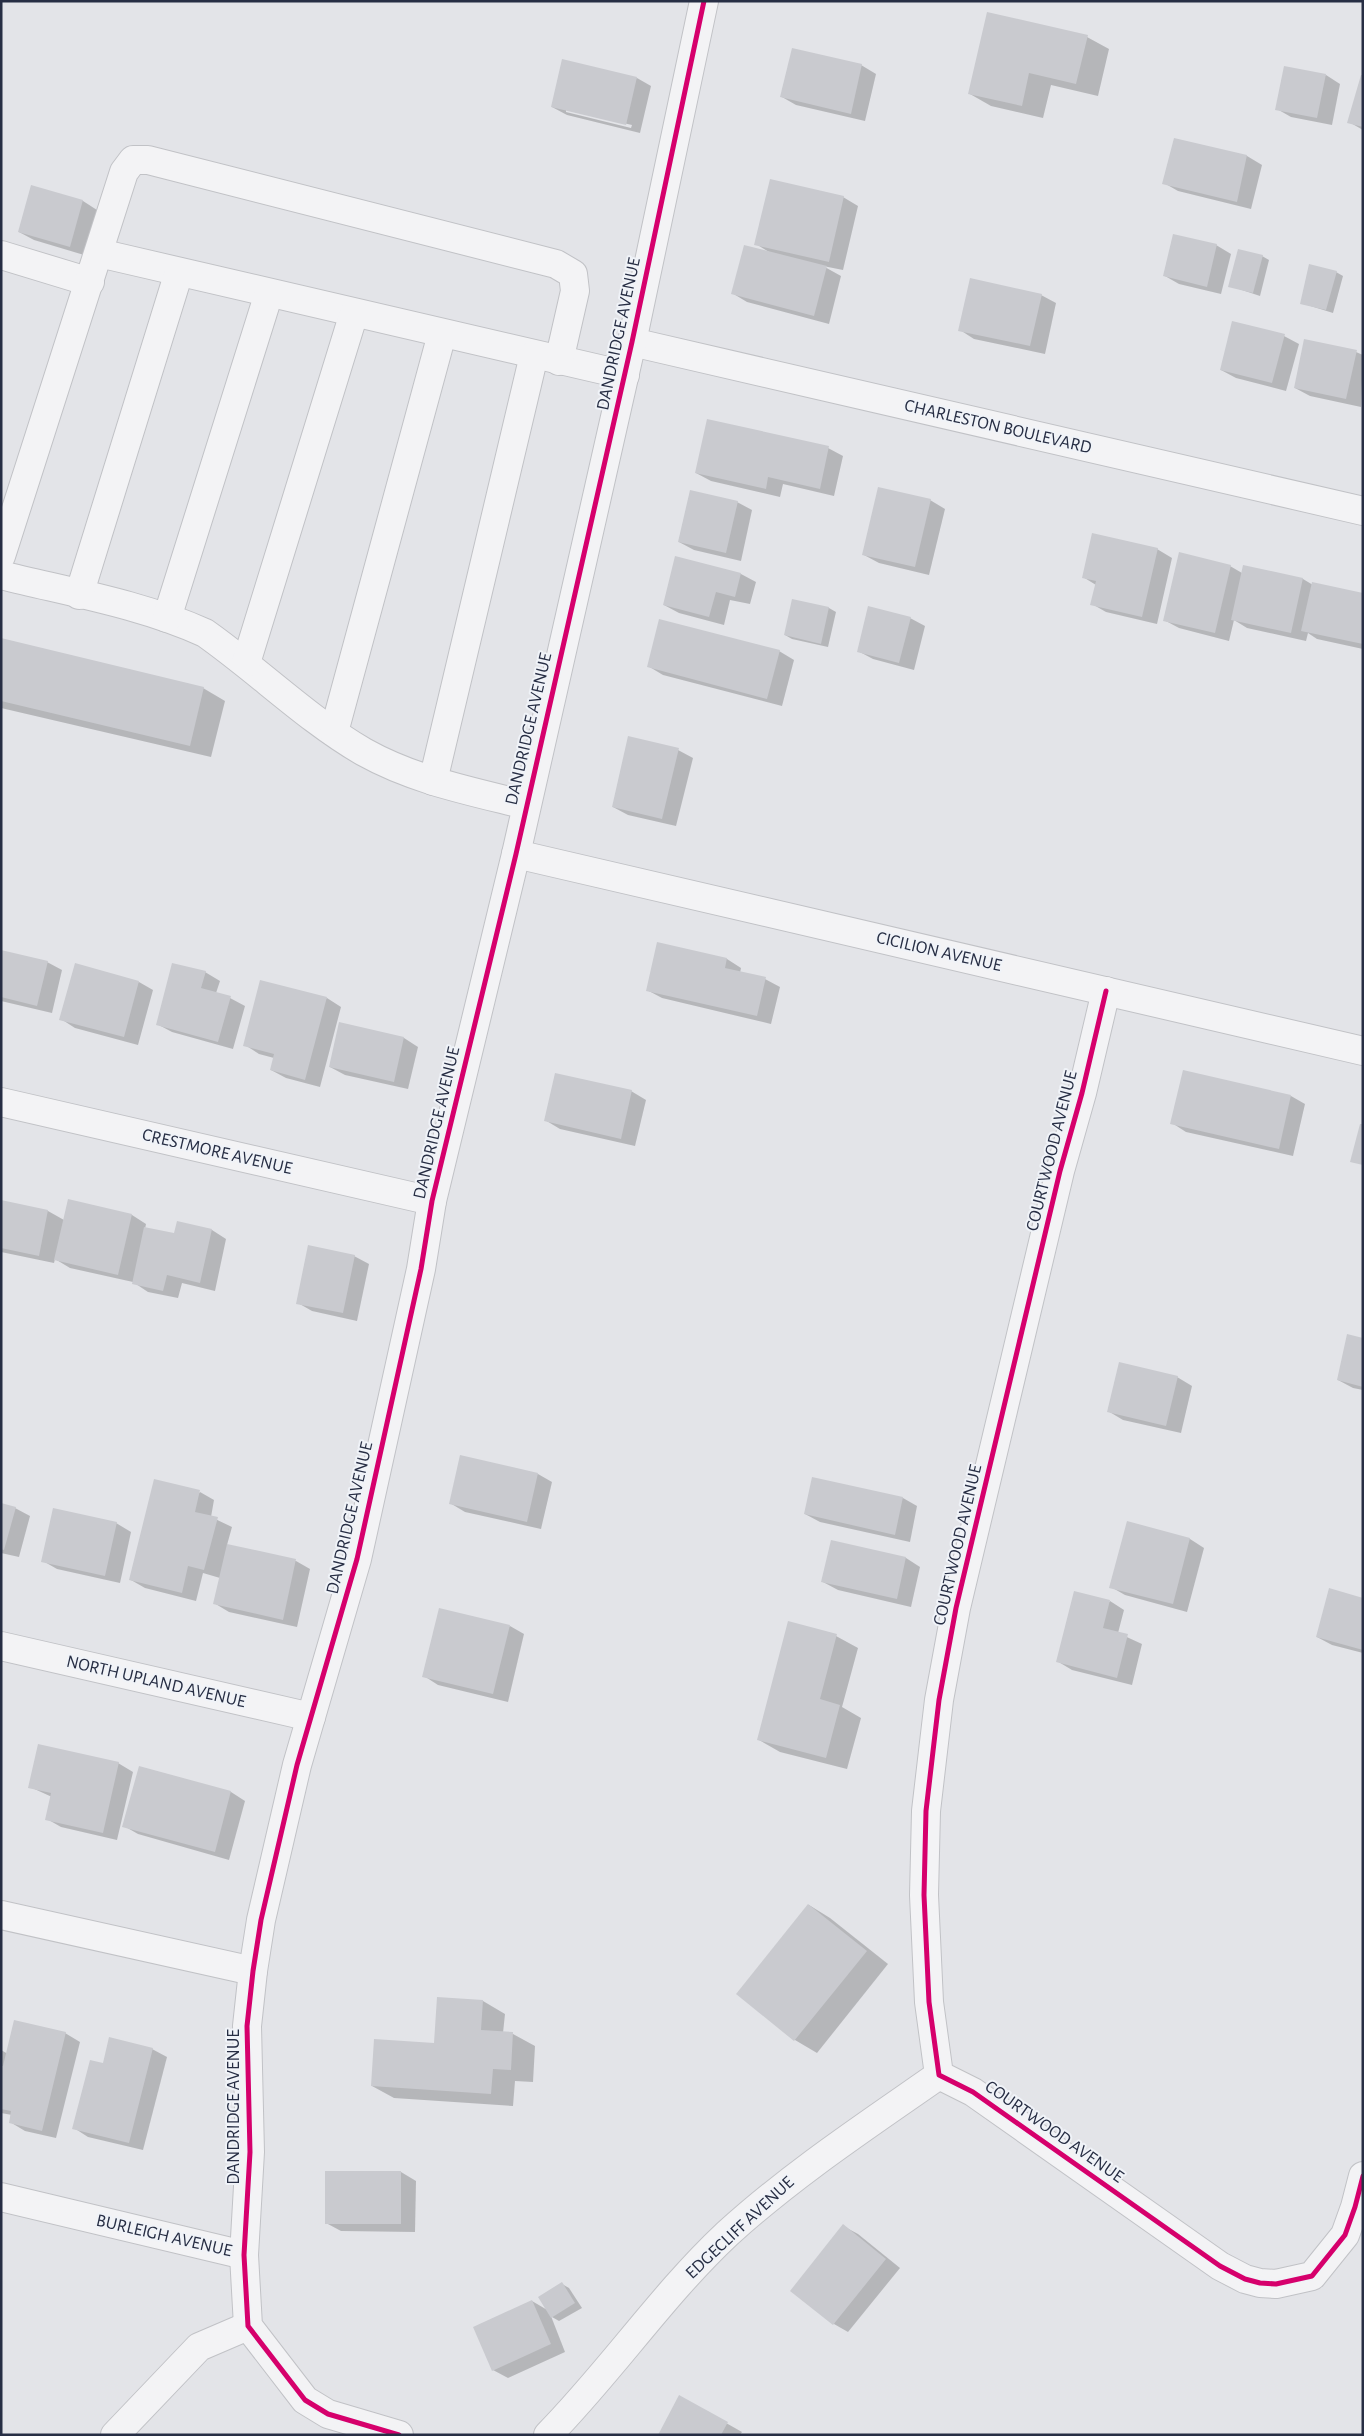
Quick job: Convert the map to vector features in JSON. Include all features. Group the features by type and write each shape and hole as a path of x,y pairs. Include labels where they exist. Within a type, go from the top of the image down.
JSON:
{"street":[{"name":"DANDRIDGE AVENUE","path":"244,2255 250,2152 247,2026 252,1971 261,1920 297,1765 357,1559 420,1269 432,1201 516,854 625,375 704,1"},
{"path":"1,556 124,172 133,160 148,160 556,264 573,274 574,291 546,358 433,781"},
{"path":"99,253 625,375"},
{"path":"1,255 90,282"},
{"path":"79,595 179,272"},
{"path":"167,618 269,293"},
{"path":"246,663 354,313"},
{"path":"334,732 442,334"},
{"name":"CHARLESTON BOULEVARD","path":"632,342 1363,511"},
{"path":"1,575 167,618 205,633 334,732 364,752 422,778 526,805"},
{"name":"CICILION AVENUE","path":"516,854 1363,1051"},
{"name":"COURTWOOD AVENUE","path":"1106,991 1082,1093 1060,1171 958,1598 939,1700 926,1811 924,1896 929,2002 939,2075 973,2092 1220,2266 1246,2279 1260,2283 1276,2284 1312,2276 1345,2235 1363,2176"},
{"name":"CRESTMORE AVENUE","path":"1,1102 432,1201"},
{"name":"NORTH UPLAND AVENUE","path":"1,1646 311,1718"},
{"path":"1,1915 252,1971"},
{"name":"EDGECLIFF AVENUE","path":"548,2435 570,2413 683,2280 727,2235 804,2170 939,2075"},
{"name":"BURLEIGH AVENUE","path":"1,2197 244,2255 248,2326"},
{"path":"115,2435 200,2347 248,2326 305,2400 328,2414 399,2435"}],"building":[{"path":"987,12 1088,35 1076,84 1029,73 1022,106 968,94"},
{"path":"792,48 862,64 851,114 780,97"},
{"path":"562,59 637,77 626,125 551,107"},
{"path":"1284,66 1326,74 1317,118 1275,110"},
{"path":"1361,75 1363,75 1363,127 1347,123"},
{"path":"1174,138 1247,155 1237,202 1162,184"},
{"path":"770,179 844,196 829,262 754,245"},
{"path":"31,185 83,200 70,247 18,232"},
{"path":"1173,234 1217,244 1207,287 1163,276"},
{"path":"744,245 827,266 814,316 731,294"},
{"path":"1238,249 1263,255 1253,293 1228,287"},
{"path":"1309,264 1337,271 1326,310 1300,304"},
{"path":"970,278 1042,294 1030,346 958,331"},
{"path":"1232,321 1285,334 1272,383 1220,370"},
{"path":"1304,339 1357,350 1346,399 1294,388"},
{"path":"707,419 829,446 820,489 768,477 766,489 695,473"},
{"path":"878,487 931,499 915,567 862,555"},
{"path":"690,490 738,501 726,553 678,542"},
{"path":"1092,533 1158,548 1142,617 1090,605 1096,581 1082,578"},
{"path":"1179,552 1231,565 1215,633 1163,621"},
{"path":"675,556 741,573 735,597 716,592 709,617 663,605"},
{"path":"1243,565 1303,578 1291,633 1231,620"},
{"path":"1312,582 1363,593 1363,644 1301,631"},
{"path":"792,599 829,607 821,644 784,635"},
{"path":"868,606 911,617 899,663 857,652"},
{"path":"659,619 780,650 767,699 647,667"},
{"path":"1,638 204,687 190,746 1,701"},
{"path":"628,736 679,748 662,819 612,807"},
{"path":"657,942 727,958 725,968 766,977 757,1016 646,991"},
{"path":"1,950 48,961 37,1006 1,997"},
{"path":"75,963 139,981 124,1037 59,1020"},
{"path":"172,963 206,971 201,988 231,996 218,1042 156,1025"},
{"path":"260,980 327,997 305,1080 270,1070 274,1054 243,1046"},
{"path":"339,1022 404,1037 394,1082 329,1067"},
{"path":"1183,1070 1291,1095 1279,1149 1170,1124"},
{"path":"555,1073 632,1090 621,1139 544,1121"},
{"path":"1360,1124 1363,1124 1363,1165 1350,1162"},
{"path":"68,1199 132,1214 118,1275 54,1260"},
{"path":"1,1200 48,1210 39,1256 1,1248"},
{"path":"177,1221 212,1229 200,1283 167,1275 163,1291 132,1284 144,1227 174,1233"},
{"path":"308,1245 355,1255 343,1313 296,1304"},
{"path":"1347,1334 1363,1338 1363,1387 1337,1380"},
{"path":"1119,1362 1178,1376 1166,1426 1107,1412"},
{"path":"460,1455 538,1473 527,1522 449,1504"},
{"path":"812,1477 903,1497 895,1535 804,1514"},
{"path":"154,1479 200,1490 195,1512 218,1517 204,1570 188,1566 182,1593 129,1580"},
{"path":"1,1503 16,1507 4,1550 1,1549"},
{"path":"53,1508 117,1522 105,1576 41,1562"},
{"path":"1127,1521 1190,1538 1173,1604 1109,1588"},
{"path":"831,1540 906,1557 897,1599 821,1582"},
{"path":"227,1544 296,1559 283,1620 213,1604"},
{"path":"1329,1588 1363,1598 1363,1650 1316,1637"},
{"path":"1074,1591 1110,1600 1103,1628 1128,1634 1117,1678 1056,1662"},
{"path":"439,1608 510,1625 493,1694 422,1677"},
{"path":"788,1621 837,1634 820,1699 840,1705 826,1758 757,1740"},
{"path":"38,1744 119,1762 103,1833 45,1820 51,1793 28,1788"},
{"path":"139,1766 231,1791 215,1852 122,1827"},
{"path":"808,1904 867,1951 794,2041 736,1994"},
{"path":"437,1997 483,2000 481,2030 513,2032 511,2070 493,2069 491,2094 371,2086 374,2039 434,2043"},
{"path":"14,2020 66,2032 42,2131 9,2123 11,2111 1,2109 1,2066 3,2066"},
{"path":"109,2037 153,2048 129,2143 72,2129 90,2060 103,2063"},
{"path":"325,2171 401,2171 401,2224 325,2224"},
{"path":"843,2224 886,2259 833,2325 790,2291"},
{"path":"562,2282 575,2303 551,2318 538,2297"},
{"path":"532,2300 551,2344 492,2371 473,2327"},
{"path":"679,2395 728,2422 721,2435 658,2435"}],"cycle path":[{"path":"399,2435 328,2414 305,2400 248,2326 244,2255 250,2152 247,2026 253,1971 261,1920 297,1765 357,1559 421,1269 432,1201 516,854 632,342 704,1"},
{"path":"1106,991 1082,1093 1060,1171 956,1608 939,1700 926,1811 924,1895 929,2002 939,2075 973,2092 1220,2266 1245,2279 1260,2283 1276,2284 1312,2276 1345,2235 1363,2176"}]}
